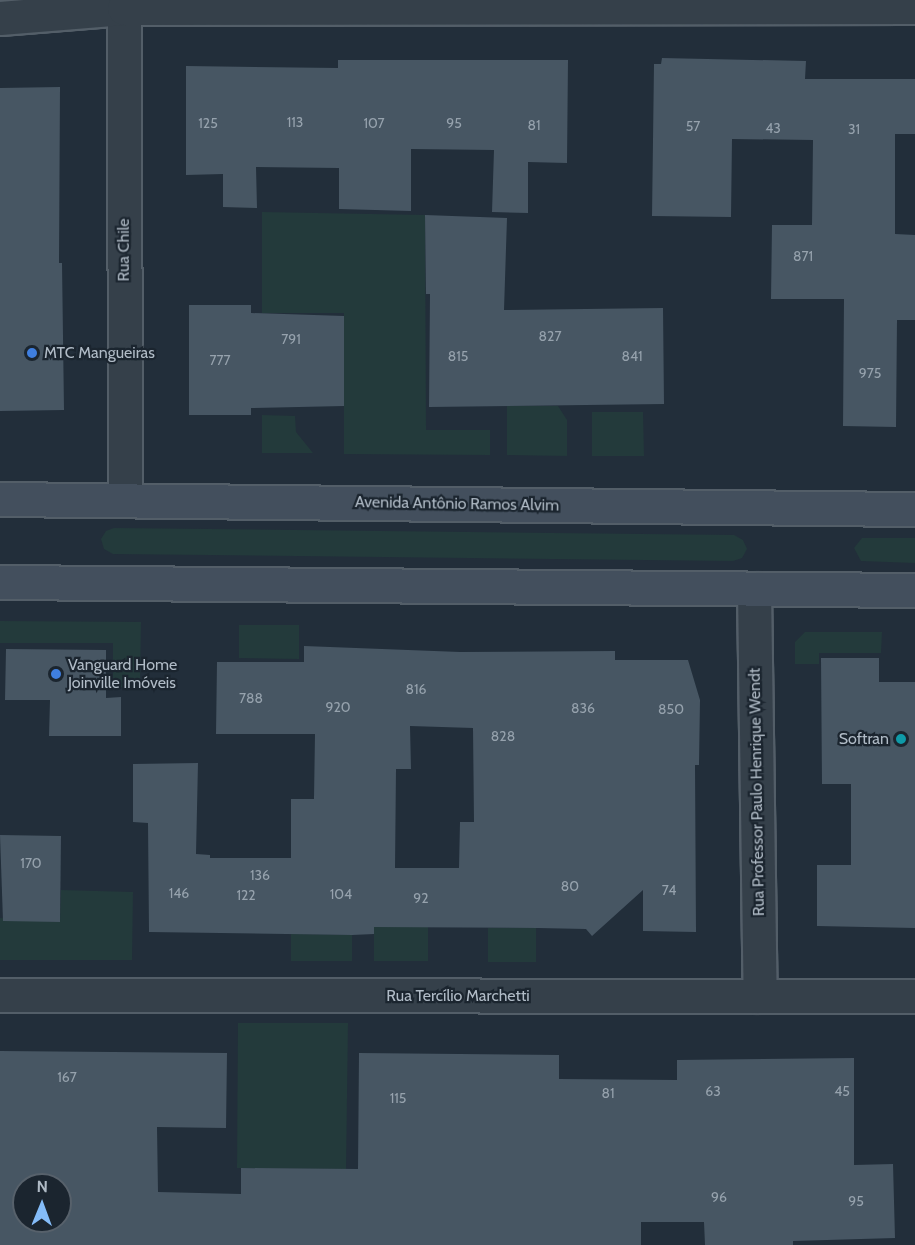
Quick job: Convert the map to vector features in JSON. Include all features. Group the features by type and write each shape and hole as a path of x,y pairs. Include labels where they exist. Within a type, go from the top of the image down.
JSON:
{"street":[{"path":"0,18 124,4 915,7"},
{"name":"Rua Chile","path":"124,4 125,500"},
{"name":"Avenida Antônio Ramos Alvim","path":"0,499 915,509"},
{"path":"0,582 915,590"},
{"name":"Rua Professor Paulo Henrique Wendt","path":"754,589 760,996"},
{"name":"Rua Tercílio Marchetti","path":"0,995 915,996"}],"green space":[{"path":"262,212 425,215 426,430 490,430 490,455 344,454 344,313 262,313"},
{"path":"507,406 558,406 567,420 567,456 507,455"},
{"path":"592,412 643,412 644,456 592,456"},
{"path":"262,415 295,416 296,432 313,453 262,453"},
{"path":"114,528 734,535 743,540 747,549 742,558 733,561 113,554 104,549 101,539 106,531"},
{"path":"862,538 915,538 915,563 861,561 854,548"},
{"path":"0,621 141,622 140,688 113,687 113,643 0,643"},
{"path":"239,625 299,625 299,659 239,658"},
{"path":"805,632 882,632 881,653 819,653 819,664 795,664 795,642"},
{"path":"61,890 133,892 132,960 0,960 0,918 60,922"},
{"path":"374,927 428,927 428,961 374,961"},
{"path":"488,928 536,928 536,962 488,962"},
{"path":"291,934 352,935 352,961 291,961"},
{"path":"238,1023 348,1023 346,1169 237,1168"}],"building":[{"path":"662,58 806,61 805,79 915,79 915,134 895,134 895,234 915,235 915,320 897,320 896,427 843,426 844,299 771,299 772,225 812,225 813,140 732,139 731,217 652,216 654,64 661,64"},
{"path":"338,60 568,60 567,163 528,162 528,213 492,212 494,150 411,149 411,211 339,209 339,168 256,167 257,208 223,207 223,174 186,175 186,66 338,68"},
{"path":"60,87 59,263 62,263 64,410 0,411 0,88"},
{"path":"425,215 507,218 504,310 663,308 664,404 429,407 430,294 426,294"},
{"path":"189,305 251,305 251,313 344,316 344,406 251,408 251,415 189,415"},
{"path":"304,646 460,652 615,651 615,660 688,660 700,700 699,765 695,765 696,932 643,931 643,890 592,936 586,929 538,928 374,927 374,934 352,935 149,932 148,823 133,822 133,764 198,763 196,854 210,855 210,858 291,858 291,799 314,799 315,734 216,734 217,662 304,662","holes":["410,726 473,728 474,822 460,822 459,868 395,868 396,769 411,769"]},
{"name":"Vanguard Home Joinville Imóveis","path":"6,649 106,650 106,698 121,697 121,736 49,736 50,700 5,700"},
{"path":"821,658 879,658 879,682 915,682 915,928 817,926 817,865 851,865 851,784 822,784"},
{"path":"0,835 61,836 60,922 3,921"},
{"path":"0,1051 227,1053 226,1128 157,1127 158,1192 241,1194 241,1168 358,1169 359,1053 559,1055 559,1079 677,1080 677,1060 854,1058 854,1165 893,1164 895,1238 793,1241 793,1245 705,1245 704,1222 641,1222 641,1245 0,1245"}],"place":[{"name":"MTC Mangueiras","path":"32,353"},
{"name":"Vanguard Home Joinville Imóveis","path":"56,674"},
{"name":"Softran","path":"901,739"}]}
